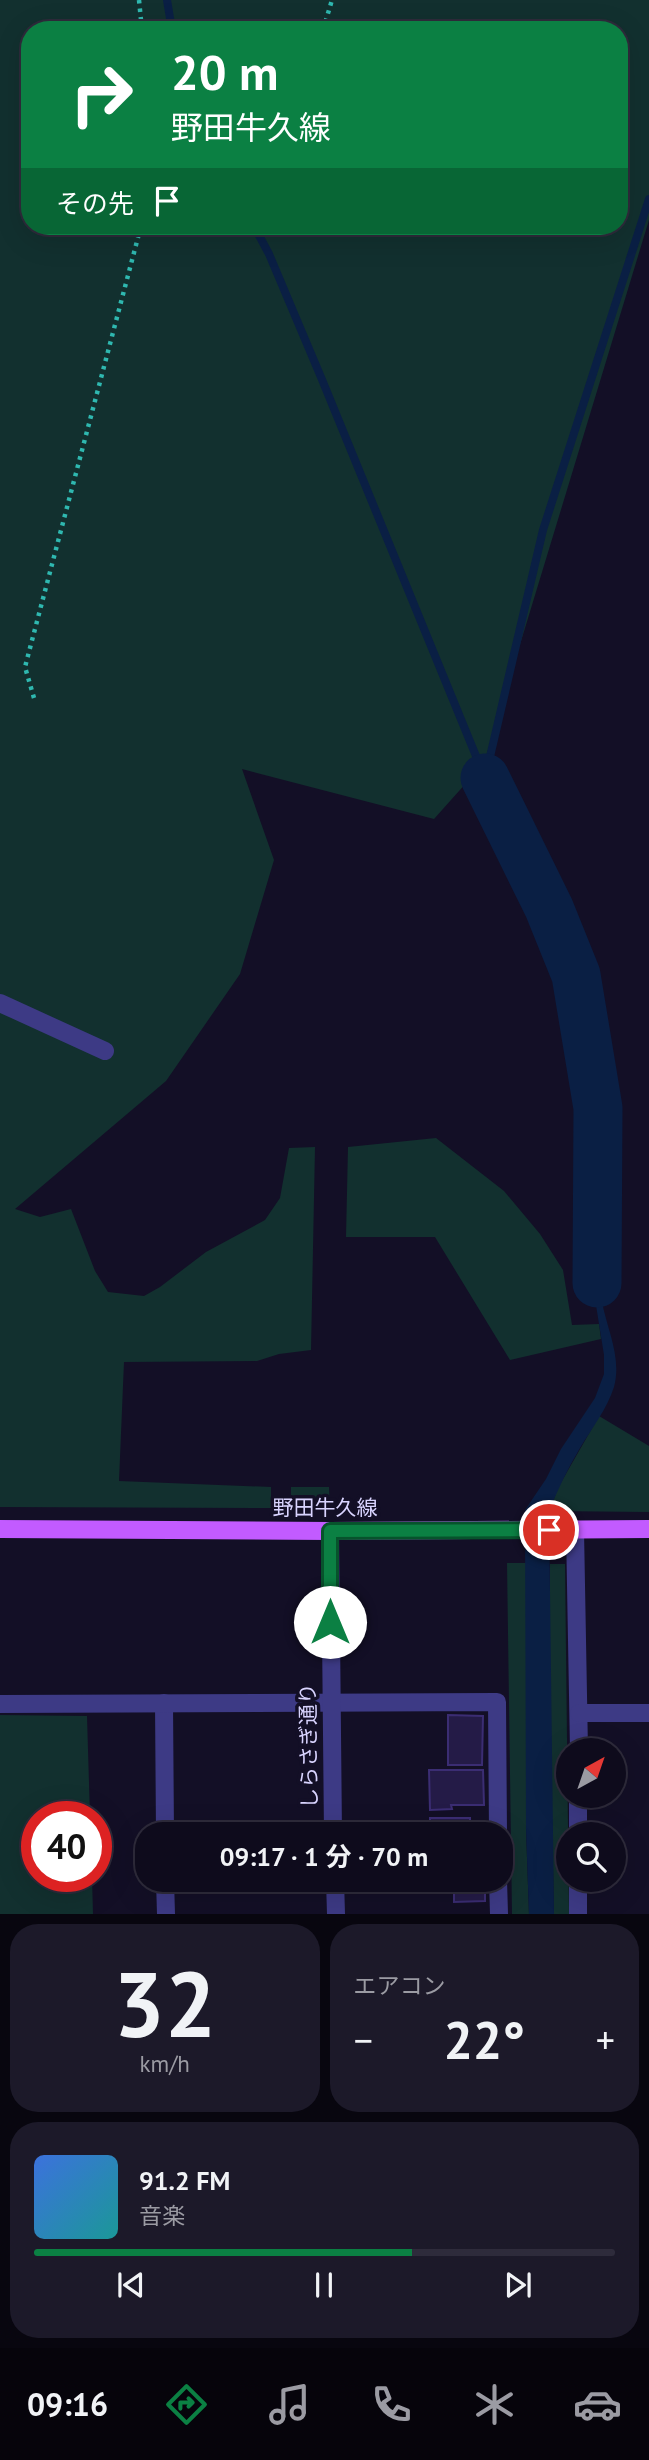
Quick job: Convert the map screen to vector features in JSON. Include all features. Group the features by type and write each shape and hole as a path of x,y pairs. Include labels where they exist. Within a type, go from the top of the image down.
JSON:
{"main road":[{"name":"野田牛久線","path":"0,1529 649,1529"}],"street":[{"path":"0,1003 105,1051"},
{"path":"575,1530 579,1738"},
{"name":"しらさぎ通り","path":"330,1531 333,1822"},
{"path":"0,1703 497,1702 498,1822"},
{"path":"164,1703 165,1822"},
{"path":"579,1713 649,1713"},
{"path":"165,1892 166,1914"},
{"path":"335,1892 336,1914"},
{"path":"498,1892 499,1914"},
{"path":"578,1892 578,1914"}],"path":[{"path":"139,0 141,21"},
{"path":"326,21 332,0"},
{"path":"34,698 25,667 139,235"}],"green space":[{"path":"0,0 649,0 649,220 484,763 434,819 242,769 274,860 240,974 166,1081 15,1209 40,1217 71,1209 95,1271 108,1292 144,1296 206,1252 265,1220 280,1198 289,1148 315,1147 311,1350 279,1354 257,1361 124,1362 119,1481 271,1487 271,1508 0,1507"},
{"path":"436,1138 504,1191 540,1234 563,1270 572,1325 599,1324 601,1339 510,1360 435,1237 346,1237 348,1147"},
{"path":"599,1416 649,1446 649,1512 549,1511 559,1486"},
{"path":"291,1487 329,1487 330,1509 291,1508"},
{"path":"507,1563 526,1563 526,1829 529,1914 512,1914 513,1822 511,1822"},
{"path":"550,1564 565,1564 567,1738 556,1738 556,1808 568,1808 568,1822 556,1822 556,1892 569,1892 569,1914 554,1914"},
{"path":"0,1715 87,1716 90,1801 21,1801 21,1892 92,1892 93,1914 0,1914"}],"water":[{"path":"595,1216 600,1216 602,1302 615,1354 616,1376 607,1403 571,1463 549,1511 554,1914 529,1914 526,1829 525,1510 595,1398 604,1374 604,1355 595,1299"}],"building":[{"path":"448,1715 483,1716 482,1765 448,1765"},
{"path":"429,1770 483,1770 484,1805 451,1805 452,1809 430,1810"},
{"path":"430,1818 470,1818 470,1822 430,1822"},
{"path":"454,1892 485,1892 485,1901 454,1902"}],"waterway":[{"path":"167,0 170,21"},
{"path":"485,778 543,530 649,199"},
{"path":"259,235 323,382 485,778"},
{"path":"485,778 549,908 576,975 598,1108 597,1283"}],"route":[{"path":"330,1622 330,1531 549,1530"}]}
